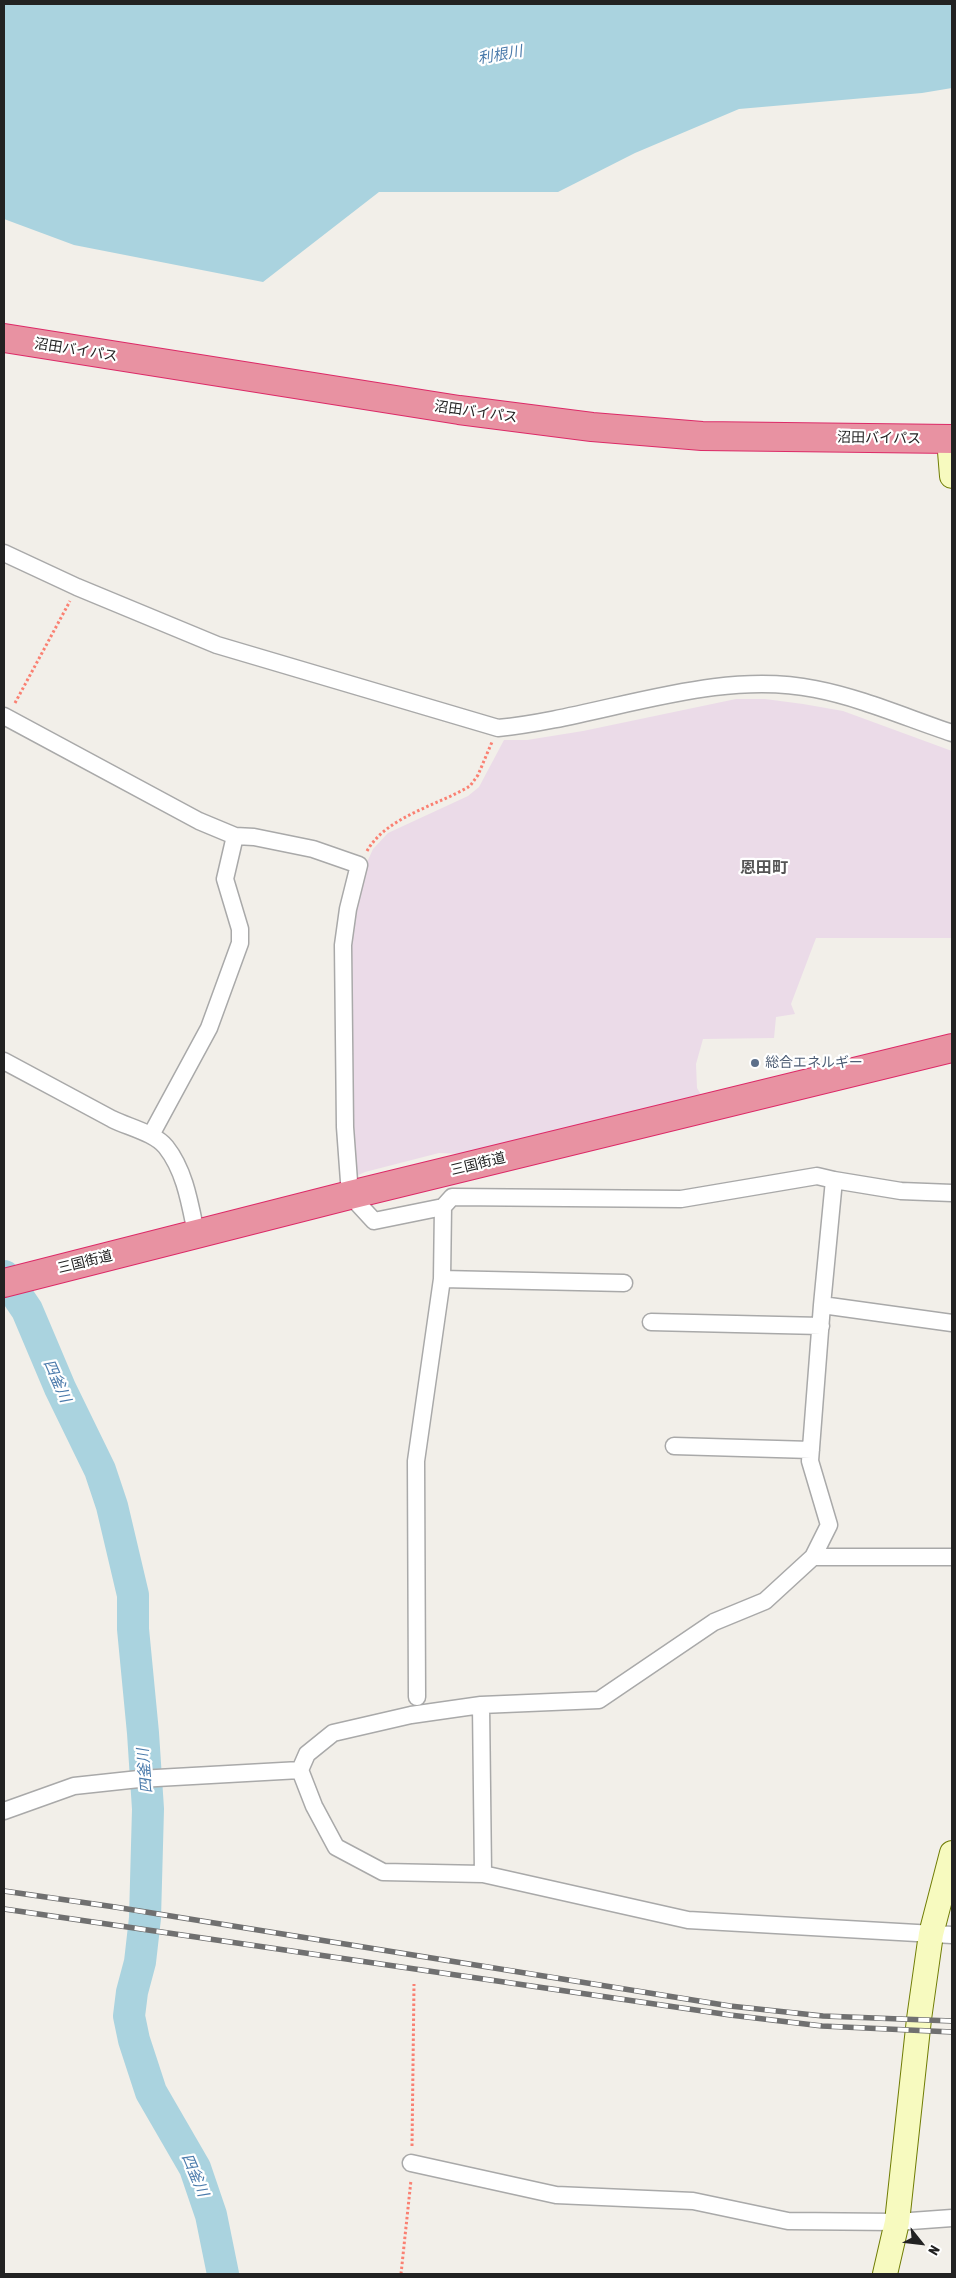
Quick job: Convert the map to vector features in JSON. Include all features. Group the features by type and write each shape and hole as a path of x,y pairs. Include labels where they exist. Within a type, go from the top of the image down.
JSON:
{"highway":[{"name":"沼田バイパス","path":"4,338 459,410 592,427 702,436 951,439"},
{"name":"三国街道","path":"4,1283 196,1233 952,1048"}],"street":[{"path":"951,439 952,476"},
{"path":"4,553 78,587 218,645 498,728 545,723 713,686 779,685 814,688 854,699 952,733"},
{"path":"5,717 199,821 235,836 254,837 313,849 359,865 348,909 343,945 345,1127 350,1195 374,1221 443,1207 452,1197 681,1199 817,1176 901,1191 952,1193"},
{"path":"151,1135 210,1028 240,943 240,928 225,879 235,836"},
{"path":"4,1061 111,1118 151,1135 166,1146 180,1173 190,1200 196,1233"},
{"path":"834,1180 810,1461 829,1525 813,1558 765,1601 714,1622 599,1700 481,1705 410,1715 333,1733 307,1754 300,1770 314,1806 336,1847 383,1872 482,1874 688,1920 941,1934"},
{"path":"417,1697 416,1461 442,1279 443,1207"},
{"path":"442,1279 624,1283"},
{"path":"822,1305 952,1323"},
{"path":"651,1322 821,1326"},
{"path":"674,1446 811,1450"},
{"path":"813,1558 952,1557"},
{"path":"481,1705 482,1874"},
{"path":"4,1811 74,1786 300,1770"},
{"path":"885,2274 897,2222 919,2019 941,1934 952,1853"},
{"path":"412,2164 556,2195 693,2201 788,2221 897,2222 952,2218"}],"path":[{"path":"5,717 78,587"},
{"path":"359,865 372,842 384,830 470,786 478,775 498,728"},
{"path":"401,2274 411,2190 414,1984"}],"shaded area":[{"path":"736,699 765,699 843,711 952,751 952,938 816,938 791,1004 795,1014 776,1017 774,1038 703,1039 696,1064 697,1088 703,1098 488,1155 439,1153 365,1172 352,1178 347,946 364,869 373,849 388,833 468,796 479,787 504,740 527,740 583,731"}],"water":[{"name":"利根川","path":"4,4 952,4 952,88 922,93 739,109 635,153 558,192 379,192 263,282 74,245 4,219"}],"waterway":[{"name":"四釜川","path":"4,1276 27,1310 60,1388 100,1470 112,1506 133,1595 133,1629 148,1809 145,1918 140,1962 132,1992 129,2016 134,2040 151,2092 195,2168 211,2215 223,2274"}],"railway":[{"path":"4,1891 115,1907 730,2006 823,2016 952,2021"},
{"path":"4,1909 730,2015 822,2026 952,2032"}],"place":[{"name":"総合エネルギー","path":"755,1063"}],"district":[{"name":"恩田町","path":"764,868"}]}
